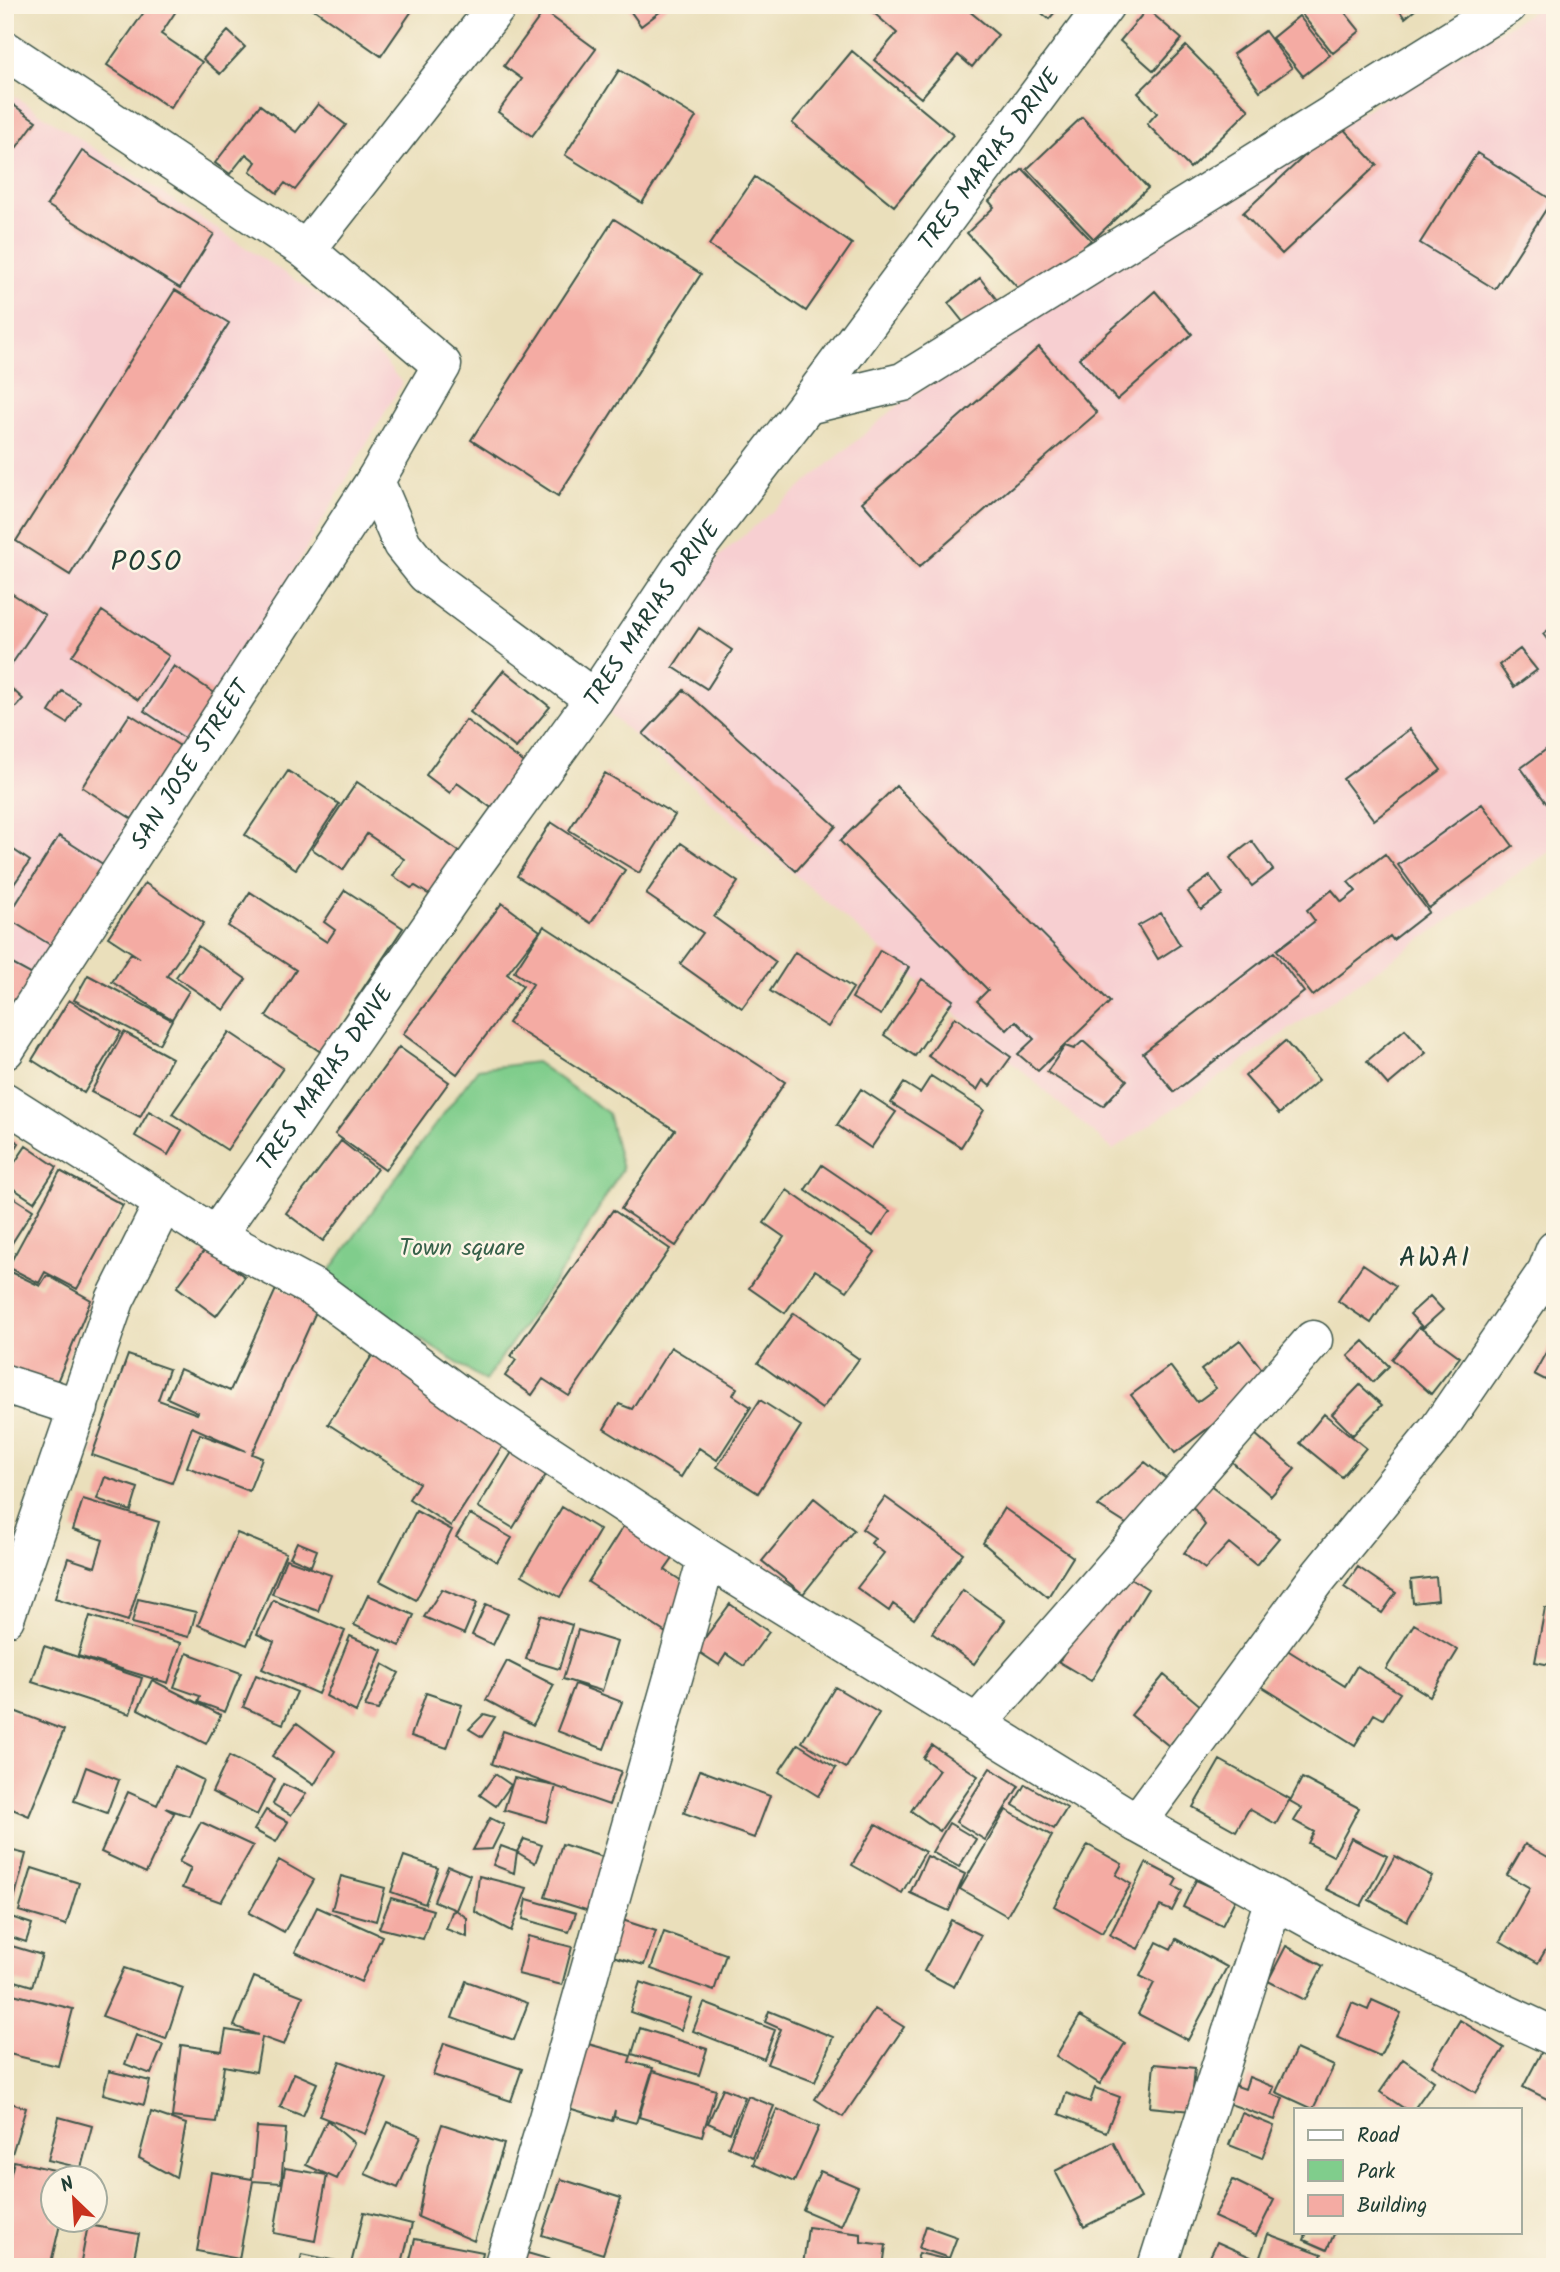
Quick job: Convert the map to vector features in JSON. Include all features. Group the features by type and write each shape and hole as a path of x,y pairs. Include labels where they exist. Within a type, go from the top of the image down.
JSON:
{"street":[{"path":"5,50 306,250 498,5"},
{"name":"TRES MARIAS DRIVE","path":"216,1236 475,863 594,699 682,566 807,405 1105,5"},
{"path":"807,405 903,382 1508,5"},
{"name":"SAN JOSE STREET","path":"5,1050 375,481 442,365 306,250"},
{"path":"375,481 402,544 426,574 594,699"},
{"path":"5,1102 216,1236 317,1290 459,1395 707,1558 1129,1818 1350,1941 1555,2037"},
{"path":"5,1618 115,1300 163,1204"},
{"path":"1129,1818 1438,1430 1552,1265"},
{"path":"977,1724 1313,1340"},
{"path":"5,1384 79,1408"},
{"path":"503,2267 707,1558"},
{"path":"1157,2267 1274,1899"}],"shaded area":[{"path":"1543,5 1555,5 1555,848 1113,1150 607,712 718,557 900,404 1294,152"},
{"path":"5,90 344,312 402,383 220,698 5,1028"}],"green space":[{"name":"Town square","path":"536,1062 608,1113 622,1169 563,1269 485,1381 325,1278 412,1155 478,1069"}],"building":[{"path":"149,5 174,5 178,8 161,34 202,62 170,108 107,65"},
{"path":"308,5 416,5 381,56"},
{"path":"626,5 669,5 641,26"},
{"path":"962,5 998,35 972,67 958,55 921,98 874,60 897,33 867,7"},
{"path":"1032,5 1061,5 1049,19"},
{"path":"1294,5 1339,5 1360,31 1333,53"},
{"path":"1395,5 1421,5 1405,18"},
{"path":"1147,9 1182,39 1154,71 1120,41"},
{"path":"544,11 596,49 532,136 498,112 522,79 504,66"},
{"path":"1299,16 1330,55 1303,76 1272,38"},
{"path":"228,31 245,47 220,74 203,59"},
{"path":"1265,31 1292,68 1260,91 1233,54"},
{"path":"1186,46 1249,110 1190,168 1147,124 1157,113 1138,93"},
{"path":"852,51 953,135 894,206 792,123"},
{"path":"619,70 696,117 642,203 565,155"},
{"path":"5,99 36,121 11,155 5,151"},
{"path":"318,104 346,125 295,190 285,183 277,193 250,171 256,162 246,154 230,174 215,163 260,105 296,132"},
{"path":"1082,117 1148,188 1094,239 1027,169"},
{"path":"1339,124 1377,165 1282,254 1243,213"},
{"path":"82,151 214,234 180,288 47,205"},
{"path":"1477,153 1552,200 1495,289 1420,243"},
{"path":"1023,169 1091,240 1028,299 967,233 994,207 989,201"},
{"path":"755,177 852,244 806,311 709,245"},
{"path":"614,219 701,274 558,496 471,440"},
{"path":"980,278 1000,304 968,328 948,303"},
{"path":"175,290 229,323 70,575 16,541"},
{"path":"1155,291 1192,334 1117,400 1079,358"},
{"path":"1039,347 1097,413 919,567 862,502"},
{"path":"5,589 45,615 5,674"},
{"path":"102,611 169,656 138,700 72,656"},
{"path":"1555,625 1555,649 1543,634"},
{"path":"699,628 732,650 707,689 673,667"},
{"path":"1520,649 1537,670 1514,687 1499,665"},
{"path":"174,666 219,696 189,741 144,711"},
{"path":"504,670 550,707 516,748 470,712"},
{"path":"11,688 23,699 5,719 5,695"},
{"path":"684,690 836,826 796,871 643,734"},
{"path":"62,691 80,702 67,723 49,712"},
{"path":"130,714 180,746 132,819 82,787"},
{"path":"466,720 526,764 493,809 457,783 450,793 426,775"},
{"path":"1410,729 1441,770 1374,820 1343,779"},
{"path":"1555,743 1555,815 1521,768"},
{"path":"288,771 339,804 296,869 245,835"},
{"path":"605,773 675,815 639,873 569,830"},
{"path":"357,782 460,852 430,895 415,886 411,888 393,876 404,859 367,834 343,870 312,849"},
{"path":"896,786 1110,1002 1038,1071 1018,1054 1034,1039 1016,1021 1007,1030 977,1001 988,990 840,841"},
{"path":"1482,804 1513,846 1429,908 1398,865"},
{"path":"551,822 625,870 591,923 517,876"},
{"path":"59,836 109,868 57,949 7,918"},
{"path":"1252,841 1273,870 1252,886 1230,858"},
{"path":"681,843 738,882 714,917 776,962 742,1008 680,964 703,933 646,894"},
{"path":"5,844 30,861 5,897"},
{"path":"1385,854 1429,912 1393,940 1390,936 1313,996 1277,950 1315,921 1307,910 1332,890 1342,902 1356,891 1348,882"},
{"path":"1210,876 1223,894 1201,910 1188,892"},
{"path":"145,883 204,923 167,976 189,991 172,1019 112,982 131,953 140,958 108,937"},
{"path":"345,890 403,928 321,1052 266,1016 296,970 228,926 250,892 327,942 335,930 324,922"},
{"path":"502,903 540,931 507,974 523,986 457,1074 403,1034"},
{"path":"1161,913 1180,945 1158,959 1138,926"},
{"path":"544,926 785,1082 676,1246 621,1209 675,1130 508,1023 533,984 514,972"},
{"path":"198,946 246,979 224,1010 176,977"},
{"path":"880,950 909,967 881,1015 852,998"},
{"path":"795,952 853,988 828,1027 770,991"},
{"path":"1274,952 1304,992 1174,1092 1143,1053"},
{"path":"5,960 40,979 5,1028"},
{"path":"88,975 172,1020 159,1044 74,1000"},
{"path":"922,979 953,1000 915,1056 884,1035"},
{"path":"69,1000 121,1032 84,1093 32,1060"},
{"path":"955,1017 1011,1057 990,1086 983,1080 977,1090 928,1056"},
{"path":"1405,1029 1426,1053 1388,1085 1367,1061"},
{"path":"124,1032 172,1058 140,1117 91,1092"},
{"path":"229,1032 283,1068 227,1150 172,1114"},
{"path":"1083,1041 1127,1080 1103,1106 1047,1072 1065,1046 1074,1049"},
{"path":"1285,1041 1319,1080 1279,1114 1245,1076"},
{"path":"399,1047 449,1082 385,1170 335,1134"},
{"path":"931,1076 984,1110 961,1147 891,1103 904,1083 920,1093"},
{"path":"861,1089 896,1112 871,1148 837,1125"},
{"path":"149,1111 182,1130 168,1155 135,1136"},
{"path":"5,1134 19,1143 5,1165"},
{"path":"341,1141 377,1169 323,1241 286,1213"},
{"path":"26,1146 57,1167 34,1202 5,1183 5,1177"},
{"path":"822,1165 890,1211 873,1236 805,1190"},
{"path":"60,1171 123,1205 77,1289 45,1272 39,1283 8,1267"},
{"path":"787,1190 875,1252 847,1291 815,1270 785,1313 749,1288 784,1237 764,1223"},
{"path":"5,1192 33,1210 5,1254"},
{"path":"613,1210 670,1249 569,1396 543,1379 532,1395 505,1376 516,1360 511,1356"},
{"path":"206,1248 245,1277 216,1316 177,1287"},
{"path":"1363,1264 1396,1286 1371,1323 1338,1301"},
{"path":"5,1269 40,1286 47,1275 91,1300 52,1394 5,1375"},
{"path":"277,1287 319,1305 252,1454 262,1458 249,1491 187,1467 200,1434 246,1451 192,1427 172,1483 92,1455 128,1355 169,1369 158,1400 197,1414 198,1412 167,1398 180,1369 230,1391"},
{"path":"1430,1296 1443,1310 1423,1328 1410,1314"},
{"path":"794,1313 859,1359 822,1409 758,1363"},
{"path":"1419,1327 1460,1357 1431,1394 1392,1359"},
{"path":"1555,1336 1555,1385 1534,1374"},
{"path":"1240,1340 1271,1381 1175,1453 1131,1395 1170,1366 1197,1402 1216,1388 1201,1370"},
{"path":"1364,1341 1389,1366 1373,1382 1348,1356"},
{"path":"671,1347 737,1388 733,1395 751,1407 717,1460 699,1448 681,1477 604,1429 619,1404 632,1409"},
{"path":"375,1351 508,1438 451,1526 409,1499 419,1483 328,1424"},
{"path":"1360,1385 1382,1405 1353,1435 1332,1414"},
{"path":"760,1400 801,1426 758,1493 717,1467"},
{"path":"1324,1414 1366,1448 1342,1477 1300,1443"},
{"path":"1255,1434 1295,1469 1271,1496 1231,1461"},
{"path":"517,1444 552,1465 513,1528 478,1507"},
{"path":"1145,1462 1174,1485 1131,1527 1098,1506"},
{"path":"105,1477 138,1488 131,1511 97,1499"},
{"path":"1209,1484 1279,1538 1256,1565 1229,1543 1205,1569 1184,1553 1205,1525 1191,1504"},
{"path":"885,1497 963,1553 914,1619 893,1604 889,1611 857,1588 884,1553 871,1543 875,1538 862,1529"},
{"path":"814,1498 854,1530 803,1594 762,1561"},
{"path":"83,1499 159,1522 128,1621 55,1598 68,1558 95,1567 103,1540 73,1530"},
{"path":"562,1507 600,1530 560,1597 522,1575"},
{"path":"1004,1508 1073,1557 1048,1597 983,1543"},
{"path":"416,1511 452,1530 416,1600 380,1581"},
{"path":"470,1514 512,1538 497,1562 456,1537"},
{"path":"628,1519 677,1553 665,1570 688,1585 666,1633 588,1582"},
{"path":"237,1533 286,1553 247,1645 198,1625"},
{"path":"297,1542 317,1550 311,1566 290,1557"},
{"path":"286,1559 331,1575 318,1611 272,1594"},
{"path":"1358,1567 1396,1593 1382,1613 1344,1587"},
{"path":"1117,1570 1148,1589 1091,1681 1059,1662"},
{"path":"1436,1577 1438,1600 1413,1603 1411,1580"},
{"path":"442,1589 477,1603 464,1634 424,1617"},
{"path":"963,1590 1005,1620 974,1664 932,1633"},
{"path":"368,1595 414,1615 400,1646 354,1625"},
{"path":"138,1599 196,1612 189,1637 132,1623"},
{"path":"273,1600 345,1631 318,1694 262,1669 274,1642 257,1634"},
{"path":"486,1604 508,1614 493,1645 472,1635"},
{"path":"730,1604 769,1632 744,1666 726,1654 719,1665 696,1650"},
{"path":"1545,1608 1555,1609 1555,1666 1535,1662"},
{"path":"540,1615 572,1625 559,1669 526,1659"},
{"path":"90,1616 181,1643 168,1683 78,1656"},
{"path":"1414,1624 1458,1650 1430,1696 1386,1669"},
{"path":"578,1630 617,1642 602,1691 563,1679"},
{"path":"350,1636 382,1650 356,1712 326,1696"},
{"path":"44,1646 142,1678 130,1714 32,1682"},
{"path":"1284,1648 1345,1686 1357,1666 1400,1693 1383,1719 1374,1714 1355,1745 1261,1686"},
{"path":"187,1653 241,1673 225,1712 198,1702 200,1696 174,1687"},
{"path":"507,1661 554,1685 533,1725 486,1700"},
{"path":"383,1664 399,1673 378,1710 365,1707"},
{"path":"256,1675 297,1692 283,1724 243,1707"},
{"path":"1164,1675 1202,1707 1169,1746 1131,1715"},
{"path":"152,1680 221,1715 206,1744 138,1709"},
{"path":"575,1684 622,1702 604,1749 557,1731"},
{"path":"835,1687 879,1713 846,1768 802,1742"},
{"path":"426,1693 462,1705 447,1748 411,1736"},
{"path":"9,1709 64,1730 29,1816 5,1806 5,1717"},
{"path":"484,1714 495,1717 482,1737 469,1729"},
{"path":"297,1723 335,1751 314,1785 272,1756"},
{"path":"503,1731 621,1771 609,1805 492,1764"},
{"path":"798,1744 836,1768 818,1796 779,1772"},
{"path":"932,1745 978,1776 940,1831 911,1811 939,1770 923,1758"},
{"path":"229,1756 275,1779 257,1815 212,1792"},
{"path":"1220,1760 1290,1799 1276,1824 1249,1809 1236,1831 1193,1807"},
{"path":"175,1766 203,1780 189,1816 165,1808 174,1813 146,1873 101,1852 128,1792 157,1805"},
{"path":"86,1767 119,1780 107,1813 74,1801"},
{"path":"990,1768 1019,1786 985,1840 956,1822"},
{"path":"700,1770 770,1796 754,1838 684,1813"},
{"path":"495,1774 511,1785 496,1806 480,1795"},
{"path":"514,1778 556,1786 546,1822 504,1810"},
{"path":"1302,1778 1359,1808 1333,1856 1308,1843 1314,1832 1294,1821 1302,1808 1290,1801"},
{"path":"283,1784 306,1794 291,1815 273,1804"},
{"path":"1025,1784 1067,1808 1054,1829 1013,1805"},
{"path":"266,1810 288,1822 276,1842 254,1830"},
{"path":"1006,1810 1052,1836 1007,1916 960,1889"},
{"path":"490,1818 504,1825 492,1849 473,1850"},
{"path":"201,1822 253,1846 221,1902 182,1888 191,1868 179,1862"},
{"path":"949,1823 976,1839 959,1867 932,1852"},
{"path":"876,1824 925,1852 902,1893 852,1865"},
{"path":"1351,1838 1387,1856 1361,1906 1326,1889"},
{"path":"524,1839 542,1845 535,1863 517,1852"},
{"path":"562,1844 606,1858 589,1911 545,1897"},
{"path":"1525,1844 1555,1861 1555,1934 1538,1963 1500,1941 1530,1888 1507,1875"},
{"path":"1088,1845 1122,1864 1116,1875 1131,1884 1102,1933 1054,1906"},
{"path":"501,1846 517,1852 514,1873 493,1865"},
{"path":"5,1849 26,1854 11,1911 5,1910"},
{"path":"404,1856 438,1868 425,1904 391,1892"},
{"path":"927,1856 965,1874 949,1911 910,1893"},
{"path":"1395,1856 1432,1876 1407,1921 1369,1900"},
{"path":"279,1860 314,1880 284,1932 249,1913"},
{"path":"1146,1863 1177,1879 1173,1886 1182,1891 1172,1911 1160,1906 1138,1949 1110,1935"},
{"path":"448,1866 470,1875 456,1910 434,1901"},
{"path":"32,1868 79,1883 66,1925 19,1911"},
{"path":"341,1876 385,1888 376,1921 332,1909"},
{"path":"479,1876 527,1888 511,1931 475,1912"},
{"path":"1196,1880 1236,1898 1222,1926 1183,1907"},
{"path":"391,1898 433,1910 423,1939 379,1928"},
{"path":"527,1899 576,1913 569,1932 523,1919"},
{"path":"317,1907 382,1936 361,1982 295,1952"},
{"path":"456,1910 467,1918 467,1937 446,1929 452,1912"},
{"path":"5,1915 32,1924 26,1942 5,1935"},
{"path":"613,1917 656,1931 644,1965 602,1953"},
{"path":"951,1920 981,1935 954,1987 924,1971"},
{"path":"664,1932 726,1954 714,1991 651,1969"},
{"path":"528,1936 572,1947 562,1985 518,1974"},
{"path":"1176,1939 1227,1967 1188,2040 1138,2014 1154,1983 1140,1976 1157,1942 1171,1949"},
{"path":"5,1944 42,1955 32,1986 5,1978"},
{"path":"1286,1946 1323,1966 1305,2000 1268,1981"},
{"path":"124,1968 183,1988 166,2039 102,2016"},
{"path":"254,1977 303,1996 284,2045 262,2037 256,2072 224,2066 216,2122 172,2117 181,2045 222,2051 226,2030 258,2035 234,2026"},
{"path":"466,1981 528,2003 514,2040 452,2018"},
{"path":"640,1982 692,1999 681,2030 630,2012"},
{"path":"5,1992 73,2009 58,2066 5,2053"},
{"path":"1372,2000 1401,2013 1380,2056 1337,2037 1352,2003 1368,2010"},
{"path":"704,2003 775,2030 764,2059 693,2031"},
{"path":"875,2009 904,2027 843,2117 815,2099"},
{"path":"769,2011 833,2037 815,2082 767,2064 781,2029 765,2022"},
{"path":"1080,2016 1125,2043 1100,2084 1056,2056"},
{"path":"1460,2020 1504,2048 1476,2093 1432,2066"},
{"path":"640,2028 707,2049 699,2075 632,2054"},
{"path":"136,2035 163,2045 151,2074 125,2064"},
{"path":"581,2042 631,2056 629,2062 653,2068 636,2123 614,2117 615,2110 612,2121 562,2106"},
{"path":"444,2043 522,2069 511,2101 433,2075"},
{"path":"1296,2049 1334,2066 1313,2108 1276,2092"},
{"path":"1542,2051 1555,2058 1555,2103 1523,2087"},
{"path":"1403,2059 1434,2081 1415,2108 1404,2108 1380,2092"},
{"path":"340,2061 387,2079 365,2134 319,2116"},
{"path":"1154,2064 1195,2068 1191,2111 1150,2107"},
{"path":"109,2071 150,2081 144,2105 103,2094"},
{"path":"653,2071 716,2090 702,2136 639,2117"},
{"path":"294,2073 317,2083 303,2116 280,2107"},
{"path":"1249,2077 1274,2087 1271,2094 1283,2098 1275,2120 1227,2103 1234,2085 1245,2089"},
{"path":"723,2088 745,2097 730,2133 708,2123"},
{"path":"1095,2088 1120,2097 1106,2132 1059,2114 1066,2093 1090,2102"},
{"path":"748,2096 774,2106 753,2157 728,2147"},
{"path":"5,2101 26,2108 11,2157 5,2154"},
{"path":"777,2109 819,2127 794,2182 753,2164"},
{"path":"151,2112 186,2124 176,2178 139,2158"},
{"path":"1242,2113 1274,2126 1262,2158 1229,2145"},
{"path":"59,2117 92,2126 82,2164 48,2160"},
{"path":"327,2120 354,2143 337,2179 306,2165"},
{"path":"388,2122 421,2136 398,2188 365,2174"},
{"path":"442,2124 504,2144 474,2241 418,2217 428,2165"},
{"path":"257,2127 286,2129 281,2183 253,2181 239,2259 197,2251 211,2172 252,2179"},
{"path":"1113,2142 1141,2198 1084,2227 1055,2171"},
{"path":"14,2161 38,2166 38,2234 58,2234 50,2267 33,2267 5,2261 5,2198"},
{"path":"285,2168 327,2175 315,2241 274,2233"},
{"path":"820,2171 858,2187 841,2226 803,2210"},
{"path":"561,2179 621,2198 603,2254 542,2235"},
{"path":"1233,2180 1274,2200 1256,2236 1214,2217"},
{"path":"364,2212 412,2224 401,2267 299,2267 302,2254 351,2264"},
{"path":"926,2226 957,2237 949,2258 919,2248"},
{"path":"808,2227 861,2234 861,2242 886,2245 883,2267 803,2265"},
{"path":"108,2229 139,2234 132,2267 80,2267 86,2234 108,2234"},
{"path":"1268,2234 1322,2254 1317,2267 1288,2267 1260,2257"},
{"path":"1306,2234 1334,2234 1327,2250 1304,2240"},
{"path":"415,2239 483,2252 480,2267 408,2267"},
{"path":"1217,2242 1273,2267 1205,2267"},
{"path":"527,2253 573,2266 573,2267 521,2267"},
{"path":"919,2253 961,2263 961,2267 915,2267"}],"district":[{"name":"POSO","path":"147,562"},
{"name":"AWAI","path":"1435,1258"}]}
